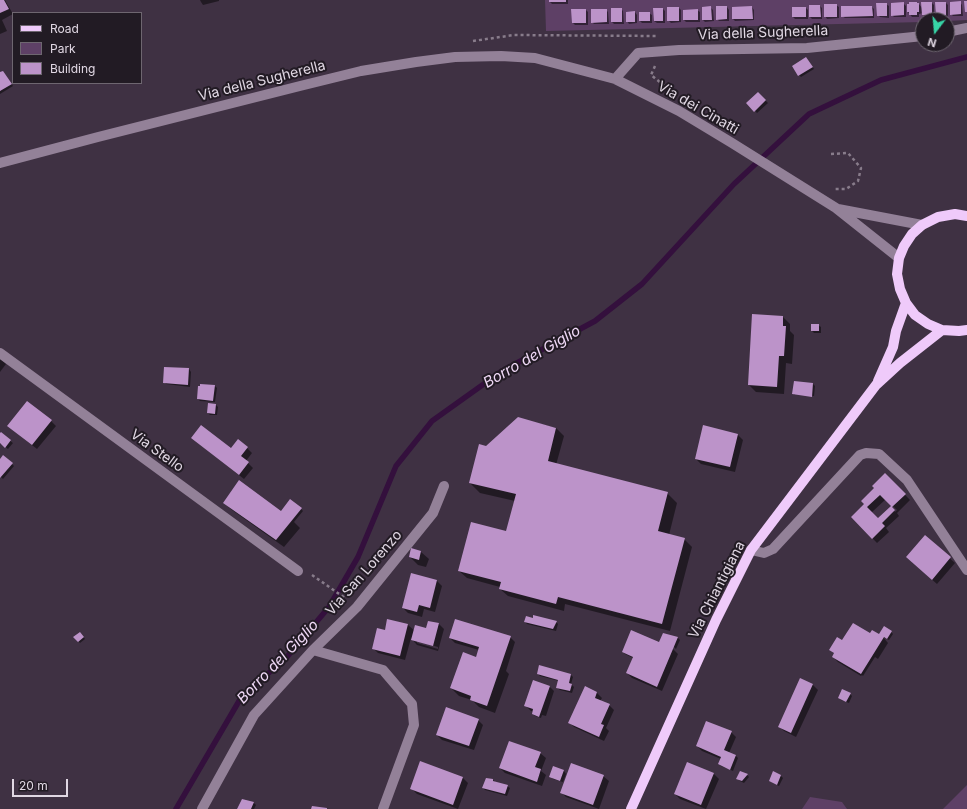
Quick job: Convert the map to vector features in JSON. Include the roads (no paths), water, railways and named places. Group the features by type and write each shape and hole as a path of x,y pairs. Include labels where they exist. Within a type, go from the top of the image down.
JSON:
{"main road":[{"path":"967,216 955,214 938,217 922,225 912,234 904,246 899,258 897,274 900,289 906,303 915,315 928,324 942,330 967,330"},
{"name":"Via Chiantigiana","path":"876,385 893,348 896,331 906,303"},
{"name":"Via Chiantigiana","path":"631,809 716,620 751,550 876,385 942,330"}],"street":[{"path":"955,30 967,28"},
{"name":"Via della Sugherella","path":"615,79 638,53 679,50 807,48 915,37"},
{"name":"Via della Sugherella","path":"0,163 361,71 455,57 501,56 535,58"},
{"name":"Via dei Cinatti","path":"535,58 615,79 679,111 836,208"},
{"path":"836,208 922,225"},
{"path":"836,208 899,258"},
{"name":"Via Stello","path":"0,353 298,571"},
{"path":"751,550 764,553 772,550 860,454 879,454 908,480 967,570"},
{"name":"Via San Lorenzo","path":"202,809 254,715 313,650 357,607 433,514 444,486"},
{"path":"313,650 383,670 412,704 414,725 384,809"}],"waterway":[{"name":"Borro del Giglio","path":"176,809 242,696 286,658 329,607 358,557 396,466 432,421 502,371 595,321 642,284 734,184 809,114 881,80 967,57"}]}
